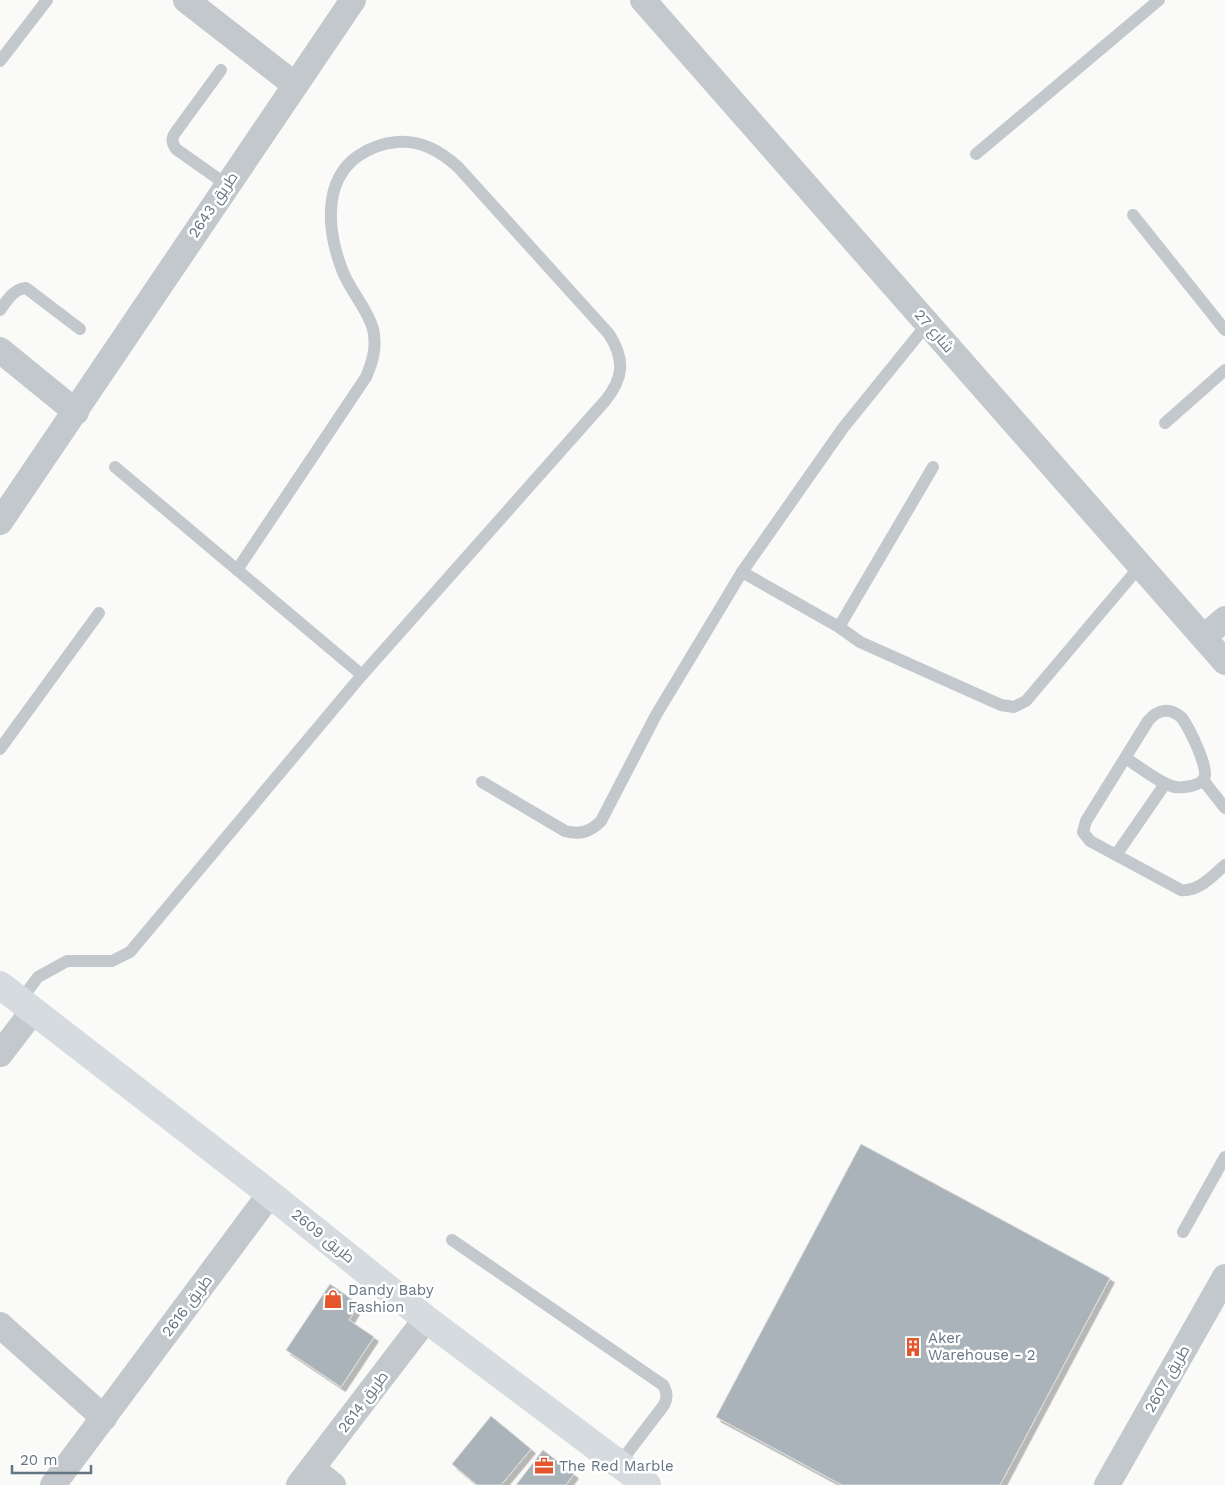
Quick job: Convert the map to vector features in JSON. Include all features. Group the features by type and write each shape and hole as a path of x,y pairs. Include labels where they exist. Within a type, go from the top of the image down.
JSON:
{"street":[{"path":"186,0 295,84"},
{"name":"طريق 2643","path":"0,522 353,0"},
{"name":"شارع 27","path":"643,0 1225,662"},
{"path":"0,350 76,412"},
{"path":"1204,637 1225,618"},
{"path":"0,1054 18,999"},
{"name":"طريق 2609","path":"18,999 270,1194 426,1319 646,1485"},
{"name":"طريق 2616","path":"54,1485 270,1194"},
{"name":"طريق 2607","path":"1111,1484 1225,1277"},
{"name":"طريق 2614","path":"306,1476 426,1319"},
{"path":"0,1325 104,1418"},
{"path":"306,1476 333,1485"}],"lane":[{"path":"0,61 47,0"},
{"path":"976,154 1159,0"},
{"path":"221,70 175,133 172,138 172,144 176,149 227,185"},
{"path":"18,999 38,978 67,961 112,961 130,952 362,675 605,401 617,384 620,374 619,353 609,334 458,167 443,154 425,145 405,141 386,143 367,150 351,162 339,177 332,196 331,216 335,244 342,270 350,288 366,313 373,329 375,345 372,361 366,377 237,570"},
{"path":"1133,214 1225,330"},
{"path":"0,310 14,292 26,288 80,329"},
{"path":"482,782 564,832 574,834 584,832 593,828 601,821 656,715 742,572 843,428 928,323"},
{"path":"1165,423 1225,370"},
{"path":"115,467 362,675"},
{"path":"839,627 933,467"},
{"path":"742,572 839,627 860,642 1001,705 1014,707 1026,701 1141,565"},
{"path":"0,749 100,613"},
{"path":"1225,808 1203,780 1205,768 1187,726 1176,713 1169,710 1161,711 1153,714 1084,826 1083,832 1086,837 1116,856 1181,890 1188,891 1202,885 1225,865"},
{"path":"1126,758 1166,784 1175,787 1185,788 1203,780"},
{"path":"1116,856 1166,784"},
{"path":"1183,1232 1225,1157"},
{"path":"452,1240 663,1385 667,1399 664,1405 619,1464"}],"building":[{"name":"Aker Warehouse - 2","path":"861,1144 1110,1278 1000,1485 842,1485 716,1417"},
{"path":"330,1284 359,1304 349,1320 374,1337 341,1387 286,1350"},
{"path":"491,1416 531,1449 501,1485 477,1485 452,1464"},
{"path":"543,1450 574,1474 566,1485 516,1485"}],"place":[{"name":"Dandy Baby Fashion","path":"333,1299"},
{"name":"Aker Warehouse - 2","path":"913,1347"},
{"name":"The Red Marble","path":"544,1466"}]}
